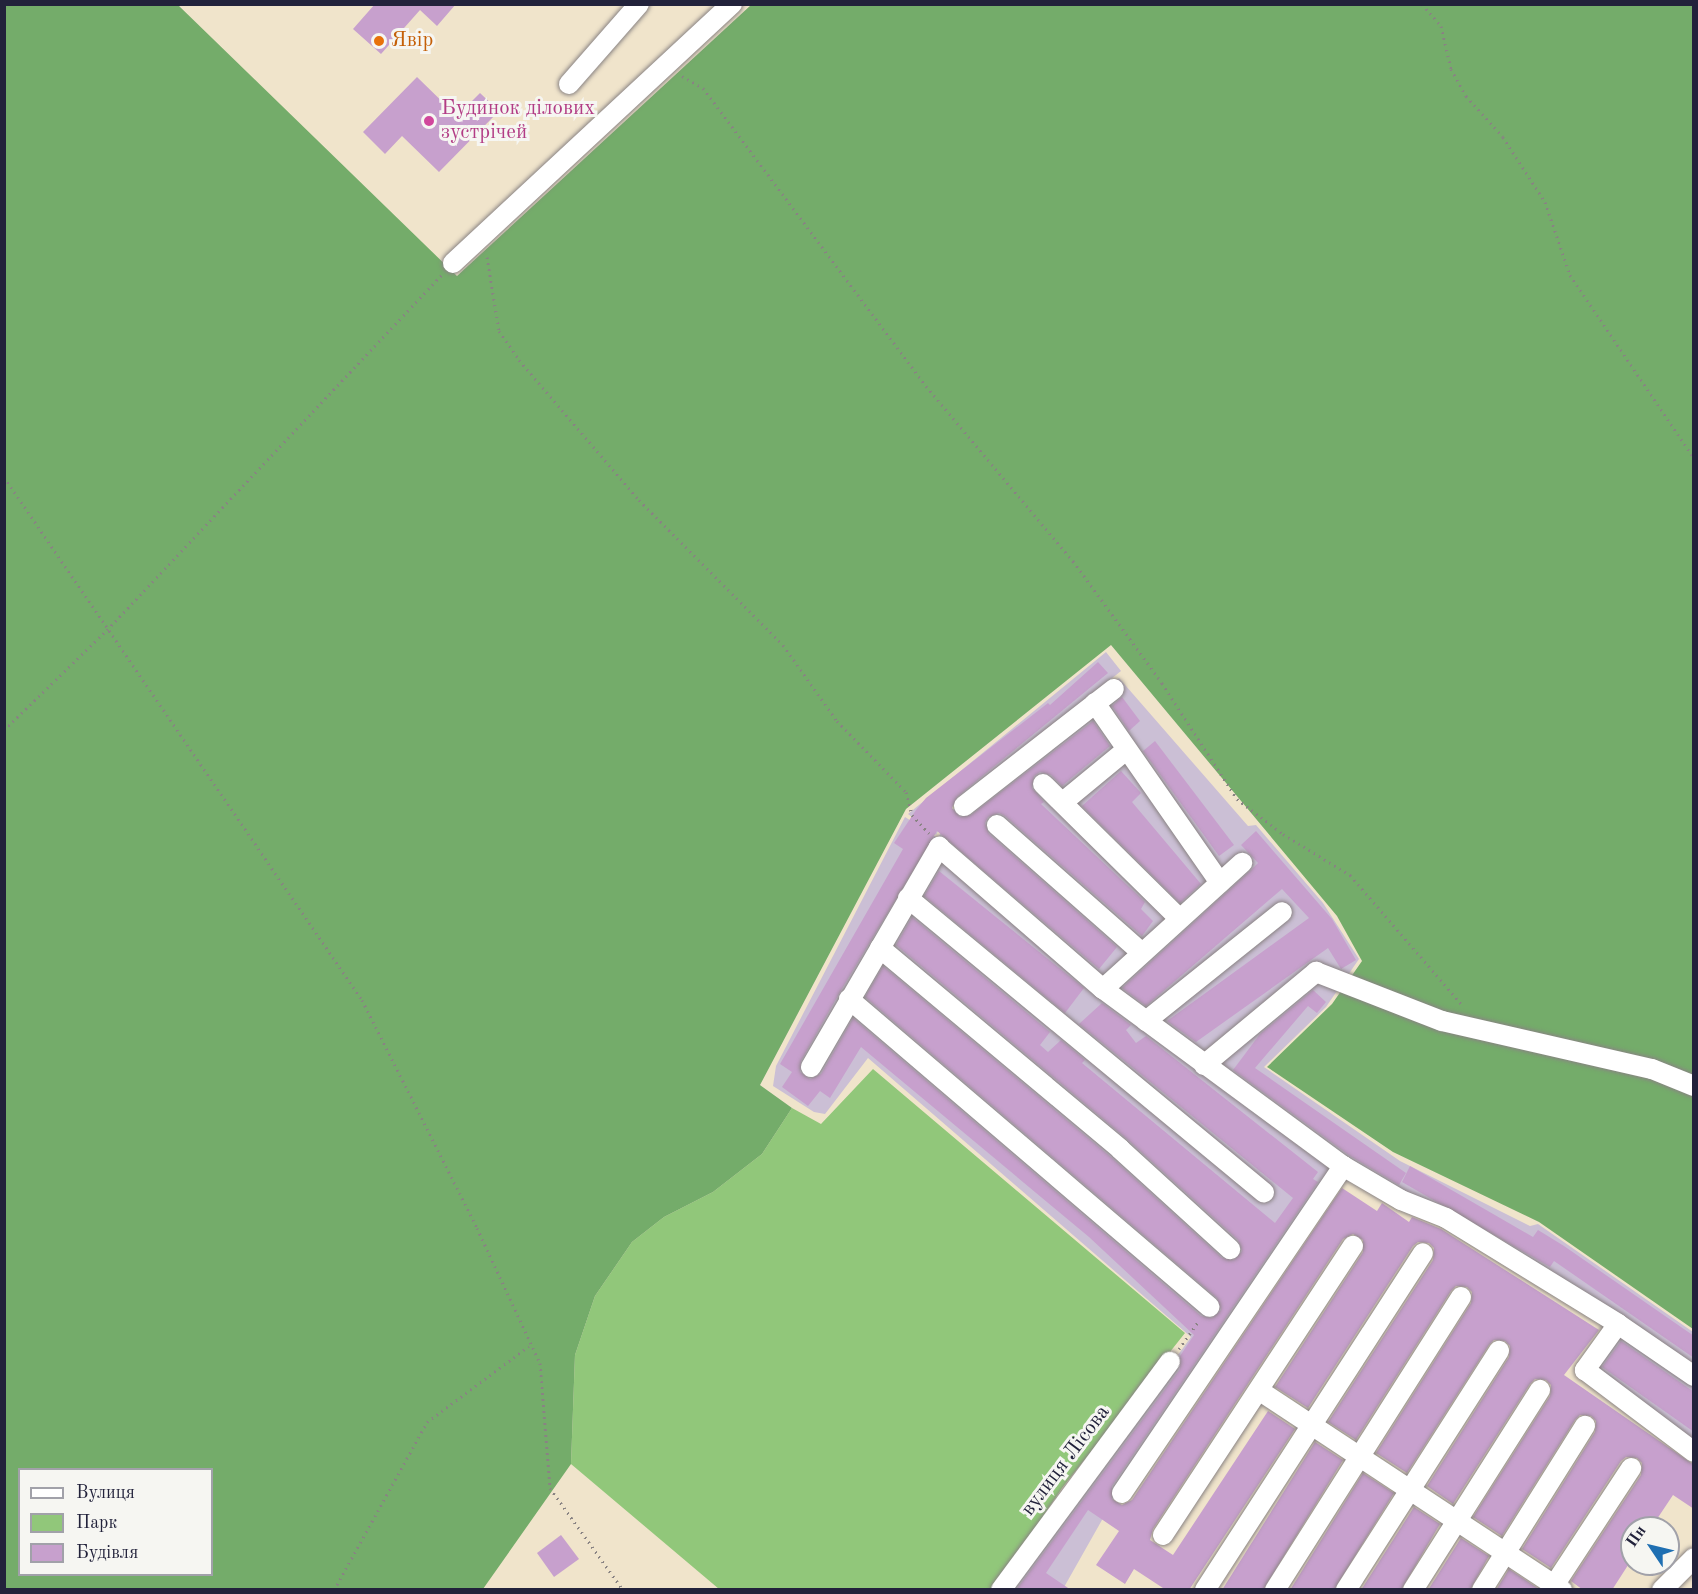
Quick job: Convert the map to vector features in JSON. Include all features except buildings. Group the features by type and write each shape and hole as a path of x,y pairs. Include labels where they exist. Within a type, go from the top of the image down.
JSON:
{"street":[{"path":"569,84 639,4"},
{"path":"453,263 732,4"},
{"path":"964,806 1114,689"},
{"path":"1095,703 1220,882"},
{"path":"1063,802 1126,750"},
{"path":"1043,784 1180,919"},
{"path":"997,825 1142,953"},
{"path":"811,1067 939,847 1102,989 1343,1166 1401,1200 1446,1218 1618,1324 1694,1376"},
{"path":"1102,989 1242,863"},
{"path":"908,898 1264,1193"},
{"path":"1146,1021 1282,912"},
{"path":"880,948 1120,1149 1230,1248"},
{"path":"1203,1065 1316,972 1442,1021 1652,1069 1694,1086"},
{"path":"849,999 1209,1306"},
{"path":"1122,1493 1343,1166"},
{"path":"1163,1535 1260,1391 1353,1246"},
{"path":"1204,1590 1423,1252"},
{"path":"1275,1590 1461,1297"},
{"path":"1618,1324 1585,1370 1694,1452"},
{"path":"1346,1590 1499,1351"},
{"name":"вулиця Лісова","path":"1002,1590 1170,1362"},
{"path":"1413,1590 1540,1390"},
{"path":"1260,1391 1310,1427 1458,1520 1556,1588 1631,1468"},
{"path":"1482,1590 1585,1426"},
{"path":"1662,1590 1689,1562"},
{"path":"1681,1590 1689,1562"}],"path":[{"path":"1422,4 1441,26 1451,69 1466,96 1503,137 1545,202 1570,275 1694,458"},
{"path":"665,67 703,88 926,386 1073,561 1162,683 1238,799 1283,834 1350,876 1439,975 1480,1029"},
{"path":"484,234 490,300 499,332 519,360 639,500 783,645 837,721 906,792 912,815 939,847"},
{"path":"4,730 107,630 453,263"},
{"path":"4,477 362,1000 477,1228 530,1346 540,1363 550,1488 623,1590"},
{"path":"1170,1362 1209,1306"},
{"path":"334,1590 427,1422 530,1346"}],"shaded area":[{"path":"1106,652 1121,671 952,806 936,835 908,814"},
{"path":"1119,678 1248,826 1256,825 1323,903 1359,959 1326,1007 1264,1067 1400,1161 1530,1226 1538,1224 1693,1332 1693,1446 1593,1370 1619,1332 1514,1263 1336,1170 1115,1497 1063,1589 1008,1589 1191,1337 868,1058 825,1114 814,1112 773,1086 776,1066 905,817 938,838 953,810"}],"green space":[{"path":"5,5 178,5 457,276 751,5 1693,5 1693,1329 1539,1222 1393,1152 1267,1067 1332,1004 1362,961 1337,916 1111,645 906,809 760,1085 792,1108 762,1154 713,1192 664,1217 632,1242 595,1296 575,1355 571,1464 483,1589 5,1590"},
{"path":"873,1069 1185,1333 1062,1488 994,1589 719,1589 571,1464 575,1355 595,1296 632,1242 664,1217 713,1192 762,1154 792,1108 821,1124"}],"place":[{"name":"Явір","path":"379,41"},
{"name":"Будинок ділових зустрічей","path":"429,121"}]}
